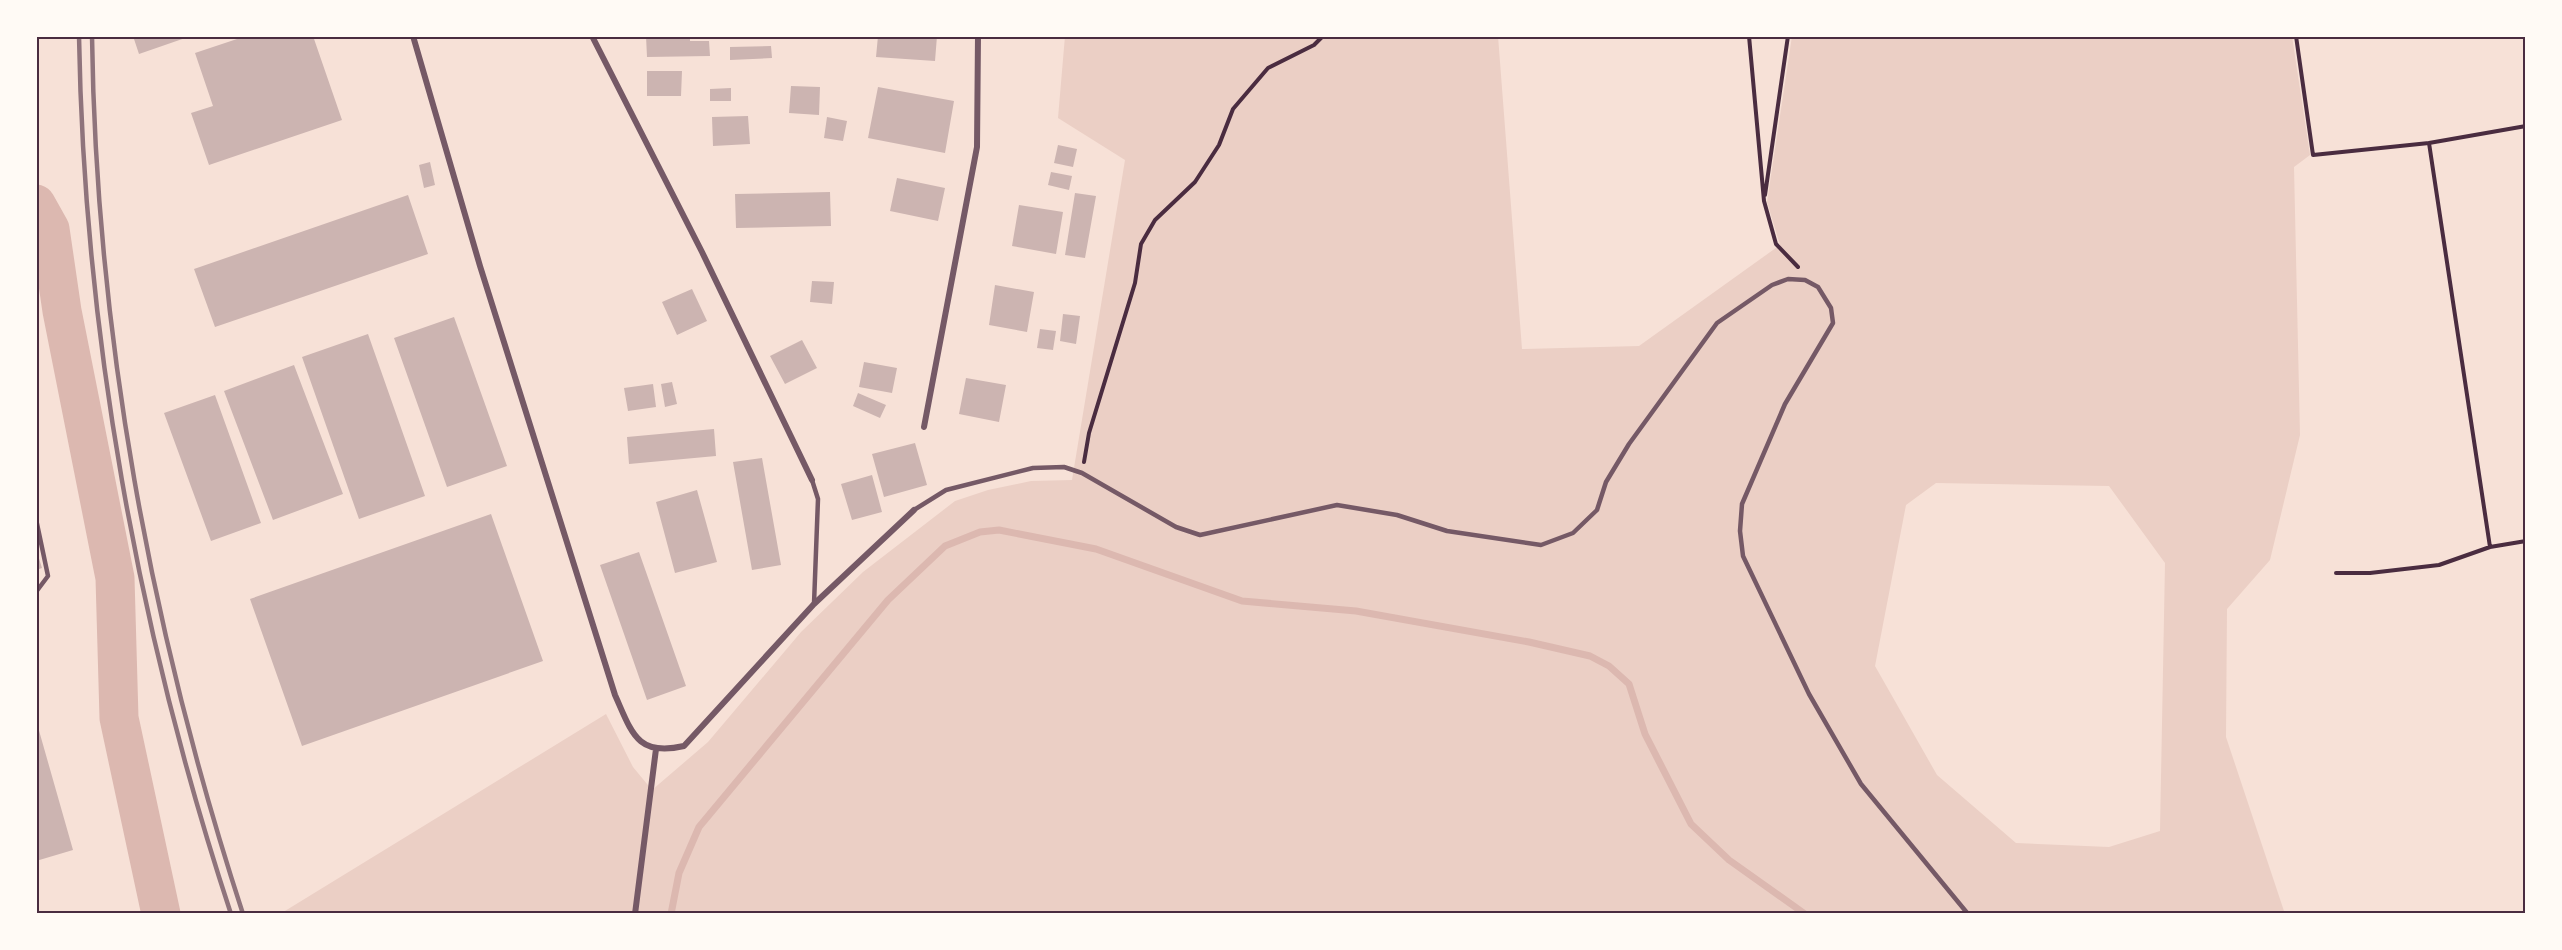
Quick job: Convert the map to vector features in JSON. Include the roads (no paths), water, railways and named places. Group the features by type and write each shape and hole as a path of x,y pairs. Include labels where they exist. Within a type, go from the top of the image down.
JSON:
{"street":[{"path":"414,36 480,266 615,695 637,740 646,747 656,749 684,746 697,735 814,604 914,510"},
{"path":"592,36 702,252 812,480"},
{"path":"924,427 977,147 978,36"},
{"path":"635,914 656,749"}],"lane":[{"path":"914,510 946,490 1033,468 1064,467 1082,473 1176,526 1200,536 1337,505 1398,514 1447,531 1541,545 1573,533 1597,510 1606,482 1629,444 1717,322 1772,285 1788,279 1805,280 1818,287 1832,308 1833,323 1785,404 1742,504 1740,531 1743,556 1809,694 1861,784 1968,914"},
{"path":"812,480 818,499 814,604"},
{"path":"36,519 48,576 36,592"}],"waterway":[{"path":"36,204 50,229 62,311 115,578 119,718 161,914"},
{"path":"671,914 679,873 699,827 888,600 945,546 980,532 999,530 1096,549 1242,601 1356,611 1529,642 1590,656 1609,666 1629,684 1645,734 1691,824 1729,860 1805,914"}],"railway":[{"path":"79,36 83,147 92,259 105,370 122,481 143,591 169,700 198,807 231,914"},
{"path":"92,36 96,147 104,259 117,370 134,481 181,700 210,807 243,914"}]}
